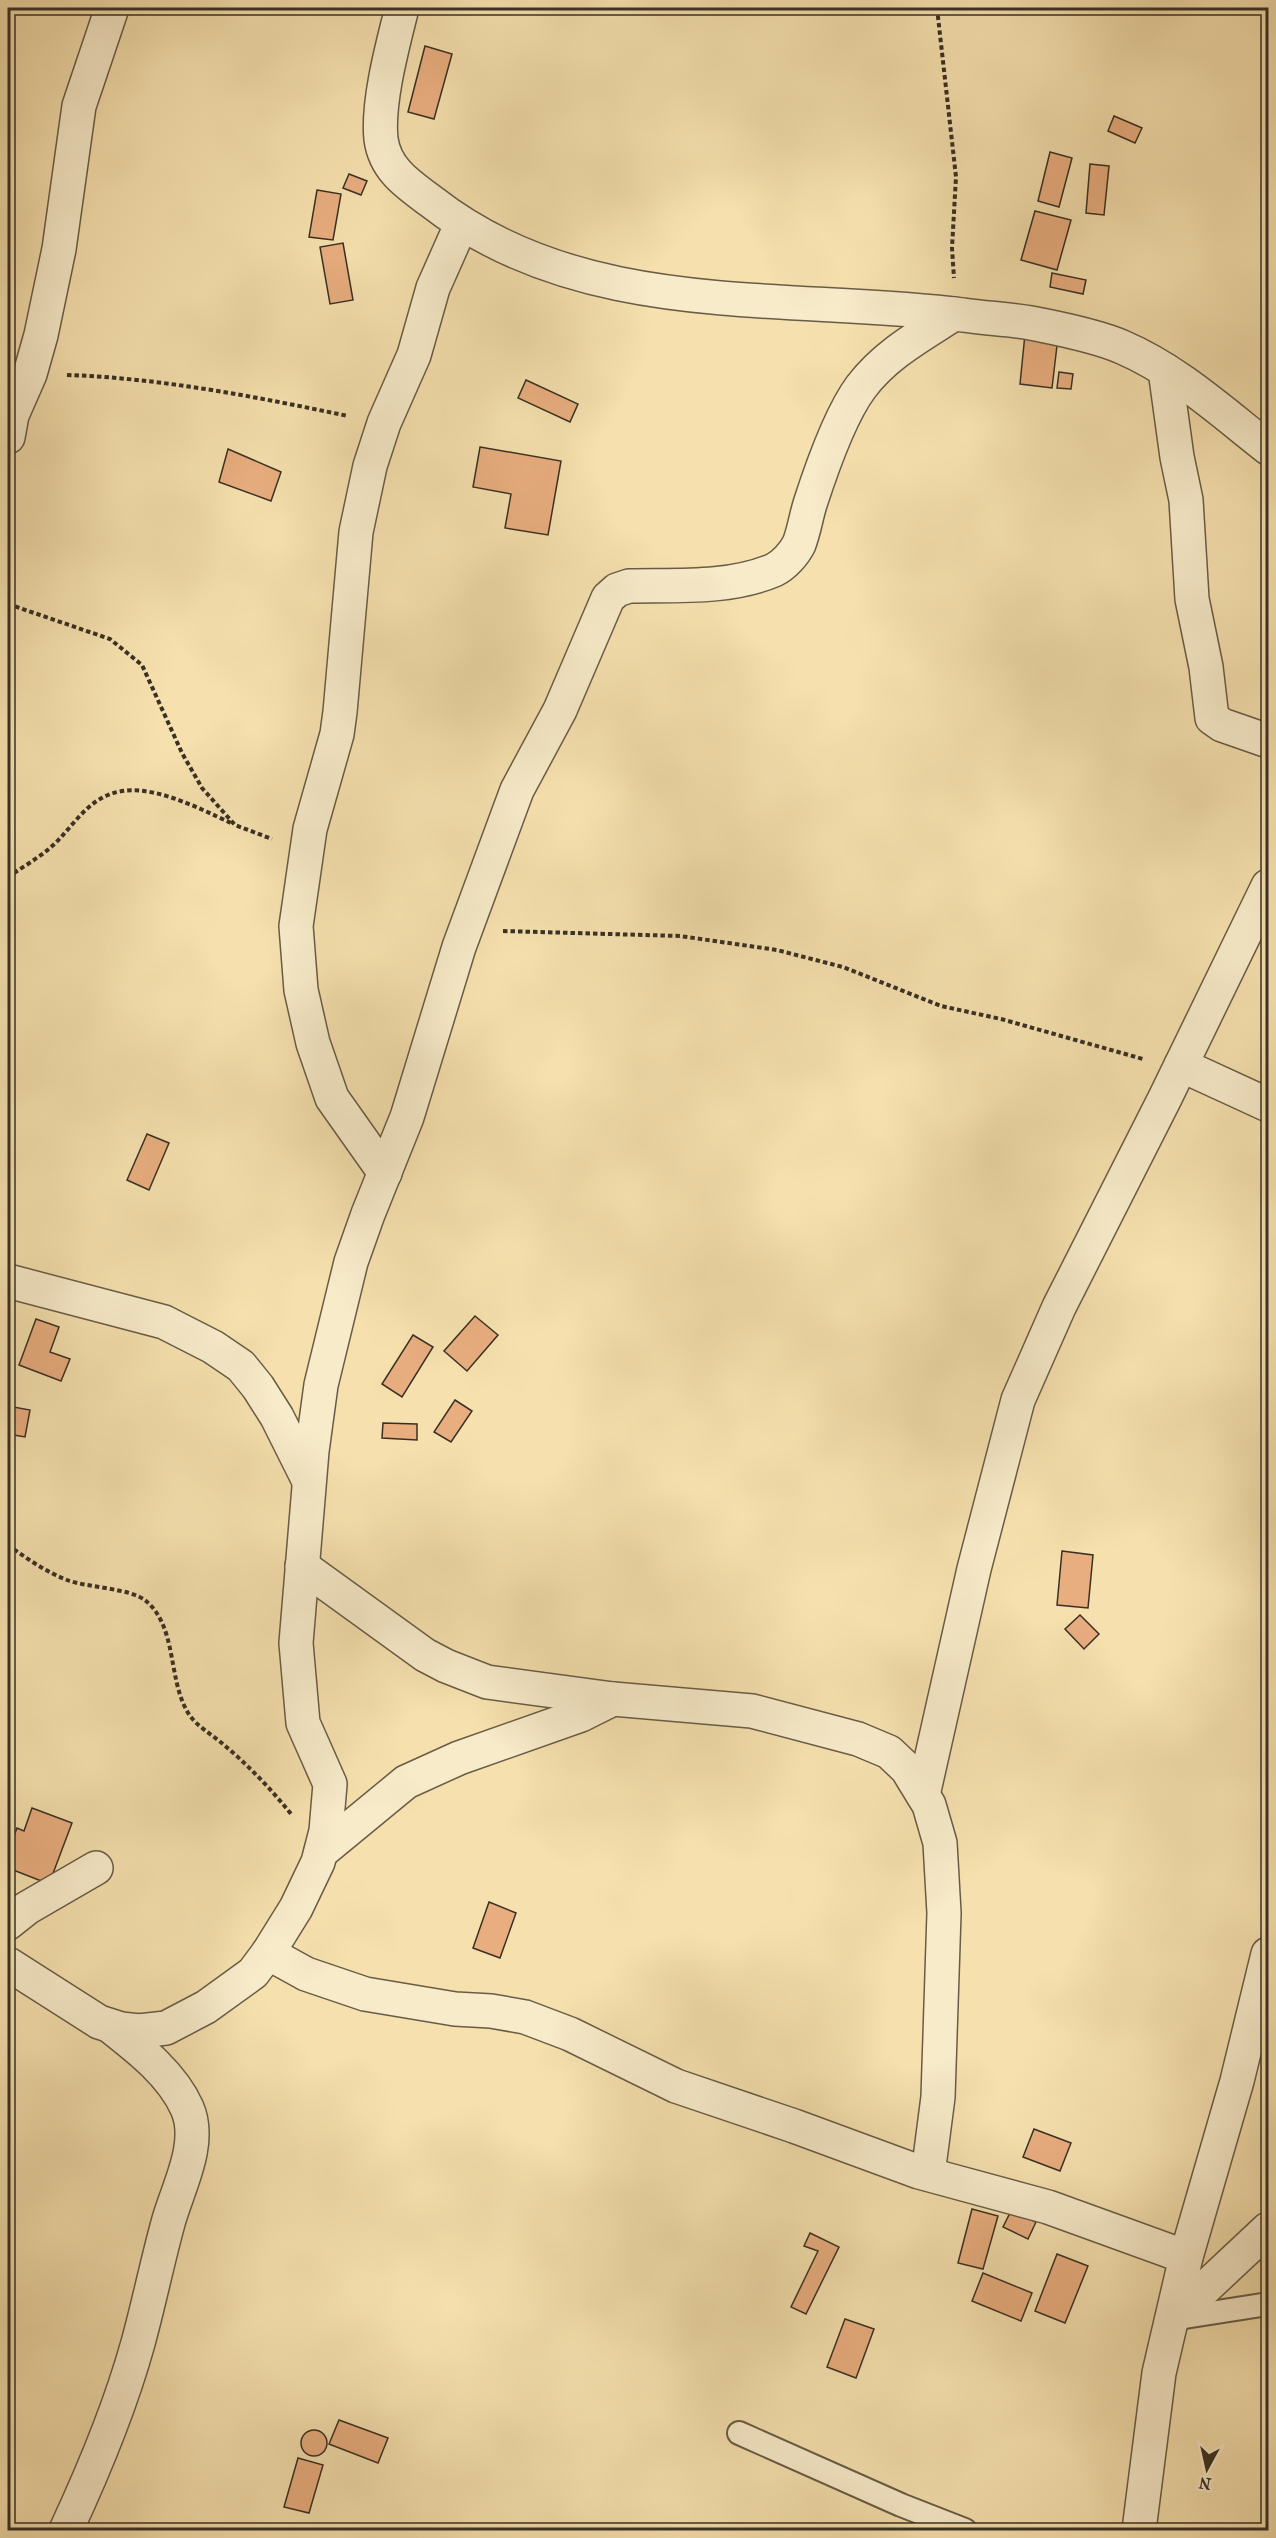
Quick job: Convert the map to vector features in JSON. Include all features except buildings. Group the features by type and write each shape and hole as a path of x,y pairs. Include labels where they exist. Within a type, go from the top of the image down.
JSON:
{"street":[{"path":"8,437 20,388 41,335 59,249 79,106 112,8"},
{"path":"402,8 382,107 381,141 393,172 461,225 522,256 614,284 681,295 958,315 1038,324 1120,346 1165,370 1269,448"},
{"path":"385,1173 332,1098 313,1043 301,990 296,926 310,829 337,734 356,532 370,466 384,423 414,355 433,288 461,225"},
{"path":"110,2026 139,2031 166,2028 206,2007 253,1973 296,1908 321,1852 330,1800 330,1784 303,1723 296,1643 321,1385 351,1262 407,1117 466,929 517,790 560,710 608,598 629,586 711,584 743,578 775,569 788,560 798,544 835,436 860,388 890,354 958,315"},
{"path":"1165,370 1177,457 1186,500 1192,599 1206,667 1212,717 1222,725 1269,741"},
{"path":"922,1796 974,1569 1018,1400 1059,1307 1269,886"},
{"path":"1179,1069 1269,1105"},
{"path":"8,1281 164,1323 213,1347 241,1366 258,1387 277,1417 310,1483"},
{"path":"302,1566 425,1655 487,1682 613,1700 752,1711 858,1739 889,1752 907,1769 929,1805 940,1843 944,1913 938,2097 928,2174"},
{"path":"321,1852 406,1782 459,1758 581,1715 613,1700"},
{"path":"8,1923 27,1908 96,1868"},
{"path":"268,1953 306,1974 365,1994 455,2010 491,2011 525,2017 570,2034 676,2086 928,2174 1048,2207 1186,2257"},
{"path":"1139,2530 1159,2373 1186,2257 1237,2081 1269,1954"},
{"path":"8,1964 82,2013 110,2026 141,2050 165,2076 188,2109 192,2133 191,2150 173,2203 138,2343 94,2469 66,2530"},
{"path":"1172,2319 1269,2229"}],"lane":[{"path":"1172,2319 1269,2304"},
{"path":"740,2433 901,2505 965,2530"}],"path":[{"path":"937,8 956,177 952,248 958,315"},
{"path":"20,388 98,376 295,405 384,423"},
{"path":"8,604 110,639 142,665 182,753 202,788 235,825"},
{"path":"8,877 50,848 74,820 106,795 122,791 156,793 188,804 269,839 308,846"},
{"path":"466,929 680,936 777,950 843,967 941,1006 1001,1019 1179,1069"},
{"path":"8,1545 66,1580 100,1589 126,1592 145,1599 157,1613 164,1630 180,1694 187,1712 259,1778 321,1852"}]}
